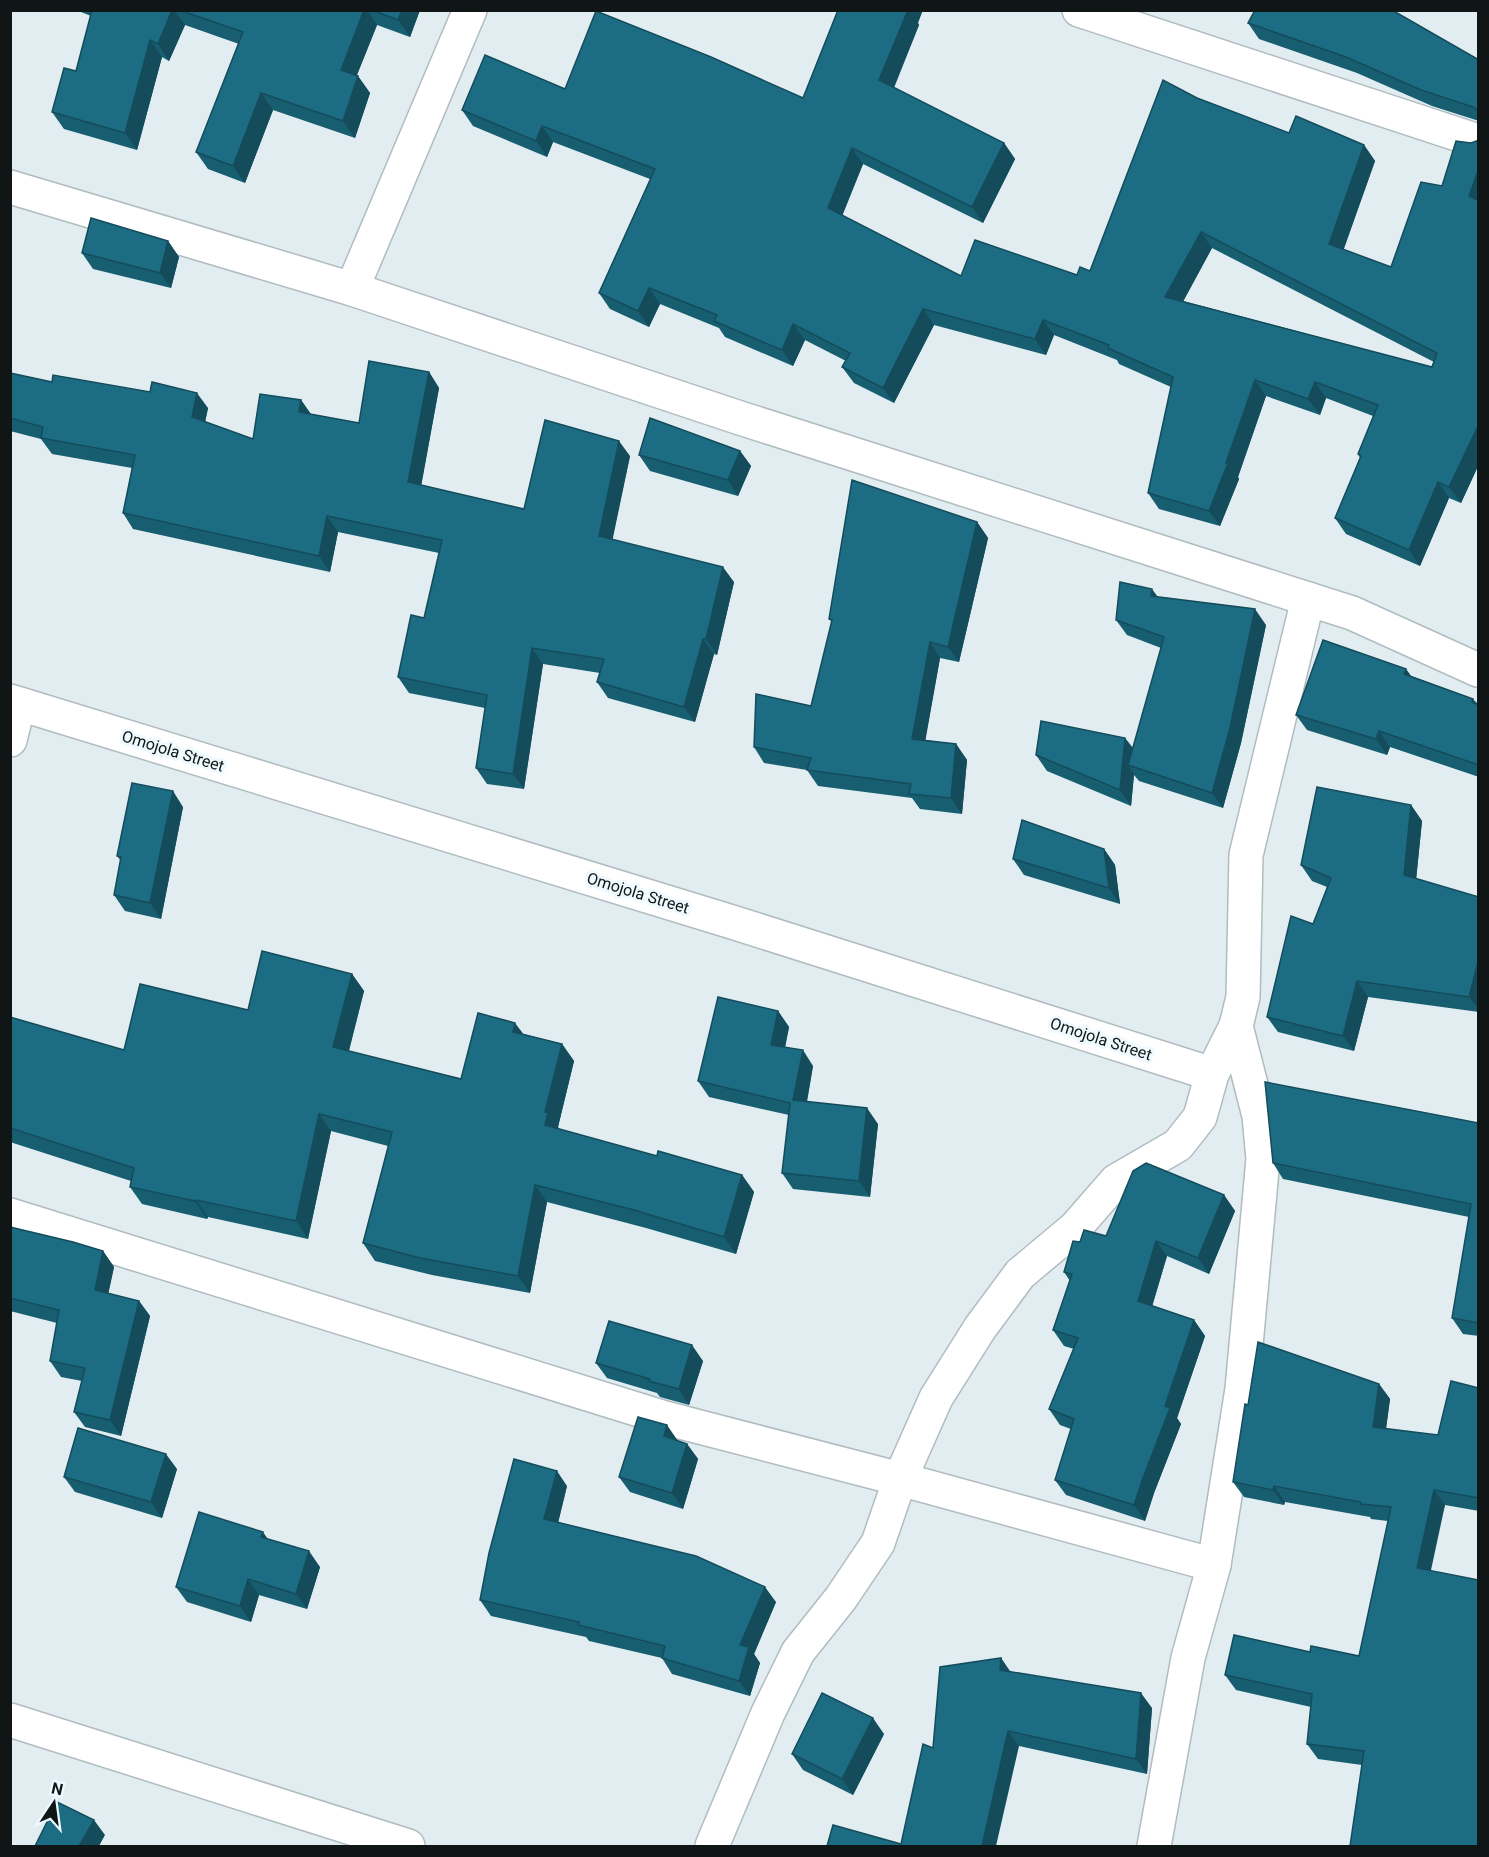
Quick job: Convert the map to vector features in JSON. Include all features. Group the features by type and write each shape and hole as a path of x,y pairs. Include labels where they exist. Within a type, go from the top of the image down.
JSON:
{"street":[{"path":"352,289 470,10"},
{"path":"1079,10 1479,141"},
{"path":"10,187 352,289 740,418 1352,613 1479,670"},
{"path":"712,1846 768,1713 798,1652 841,1598 878,1543 900,1479 936,1398 980,1328 1020,1274 1075,1228 1116,1181 1178,1145 1200,1117 1212,1074 1236,1026 1243,997 1246,855 1308,599"},
{"path":"10,740 15,703"},
{"name":"Omojola Street","path":"15,703 732,922 1212,1074"},
{"path":"1154,1846 1188,1658 1214,1565 1242,1389 1263,1160 1258,1116 1236,1026"},
{"path":"10,1215 665,1418 900,1479 1214,1565"},
{"path":"10,1720 408,1846"}],"building":[{"path":"92,10 172,10 158,44 150,40 125,133 52,112 64,68 76,71"},
{"path":"179,10 364,10 341,70 358,76 343,121 261,93 233,166 196,152 243,32"},
{"path":"372,10 402,10 398,20"},
{"path":"838,10 908,10 879,80 1004,143 972,207 852,148 828,208 961,276 975,240 1077,275 1080,267 1090,271 1163,80 1197,98 1289,133 1296,116 1364,145 1329,244 1391,267 1421,182 1442,186 1456,141 1471,143 1479,140 1479,168 1469,196 1479,201 1479,424 1449,487 1438,482 1409,550 1335,518 1361,456 1358,454 1378,405 1315,382 1308,399 1255,380 1226,463 1228,463 1209,511 1148,493 1173,377 1108,348 1109,345 1043,320 1035,339 923,309 883,388 842,367 850,353 793,324 782,350 714,321 717,315 649,288 638,311 599,293 655,169 542,126 536,141 462,110 485,55 565,89 596,11 711,57 803,98","holes":["1201,232 1437,353 1432,367 1165,297"]},
{"path":"1255,10 1392,10 1479,60 1479,111 1421,90 1346,57 1248,23"},
{"path":"91,218 168,241 160,273 82,253"},
{"path":"369,361 429,372 408,482 524,509 545,420 619,441 599,536 723,567 706,639 703,639 684,707 597,682 604,659 532,648 513,774 476,768 487,695 398,677 411,615 424,618 442,540 327,516 319,556 123,513 135,455 41,438 43,427 10,418 10,373 52,382 53,375 150,392 152,382 197,393 192,417 253,439 260,394 301,400 299,412 359,423"},
{"path":"650,418 740,451 728,480 639,455"},
{"path":"852,480 977,522 948,647 930,642 912,739 956,744 951,798 909,794 911,784 807,770 811,758 754,747 756,694 811,706 832,620 829,619"},
{"path":"1120,582 1152,589 1151,596 1255,609 1230,728 1212,793 1128,765 1164,637 1116,620"},
{"path":"1323,640 1406,669 1404,674 1473,699 1472,702 1479,705 1479,765 1379,731 1376,739 1296,715"},
{"path":"1041,721 1125,738 1120,790 1036,755"},
{"path":"132,783 173,791 150,903 114,895 121,857 117,856"},
{"path":"1317,787 1411,805 1404,875 1479,897 1479,958 1469,997 1357,981 1343,1036 1267,1017 1291,916 1313,924 1331,878 1301,865"},
{"path":"1022,820 1104,849 1109,888 1013,859"},
{"path":"262,951 352,974 333,1047 461,1079 478,1013 515,1023 513,1032 562,1044 545,1112 548,1113 545,1125 657,1156 658,1151 742,1175 724,1237 634,1210 535,1185 518,1276 420,1258 363,1243 392,1132 319,1114 296,1221 130,1187 134,1168 10,1128 10,1017 124,1050 140,984 248,1010"},
{"path":"718,997 778,1011 771,1045 803,1050 793,1100 867,1108 859,1181 782,1173 790,1103 698,1081"},
{"path":"1265,1082 1479,1123 1479,1323 1452,1318 1471,1204 1273,1163"},
{"path":"1146,1163 1224,1195 1198,1258 1156,1241 1138,1301 1194,1320 1165,1406 1170,1408 1134,1505 1055,1480 1074,1419 1049,1409 1078,1338 1053,1330 1072,1274 1064,1272 1073,1241 1080,1242 1084,1230 1106,1236 1133,1171"},
{"path":"10,1227 103,1251 95,1290 139,1301 110,1420 74,1412 85,1368 50,1361 59,1310 10,1298"},
{"path":"609,1321 692,1345 679,1389 596,1363"},
{"path":"1258,1342 1379,1384 1373,1427 1438,1435 1451,1381 1479,1388 1479,1498 1434,1490 1417,1568 1479,1580 1479,1846 1350,1846 1364,1751 1307,1744 1312,1694 1225,1675 1234,1635 1310,1652 1311,1646 1359,1656 1391,1507 1361,1504 1361,1502 1274,1486 1273,1490 1233,1482 1245,1404 1248,1405"},
{"path":"638,1417 667,1425 664,1436 687,1444 672,1493 619,1477"},
{"path":"78,1428 166,1454 151,1502 64,1477"},
{"path":"514,1459 557,1471 544,1519 696,1556 765,1587 740,1645 749,1647 739,1681 662,1658 665,1646 578,1625 579,1622 480,1600 489,1553"},
{"path":"199,1512 263,1532 261,1537 309,1551 296,1594 248,1579 240,1606 176,1587"},
{"path":"1001,1658 1000,1670 1141,1693 1136,1759 1008,1731 982,1846 827,1846 833,1825 901,1844 923,1744 933,1748 940,1667"},
{"path":"822,1693 873,1718 842,1779 792,1754"},
{"path":"57,1802 94,1820 79,1846 35,1846"}]}
